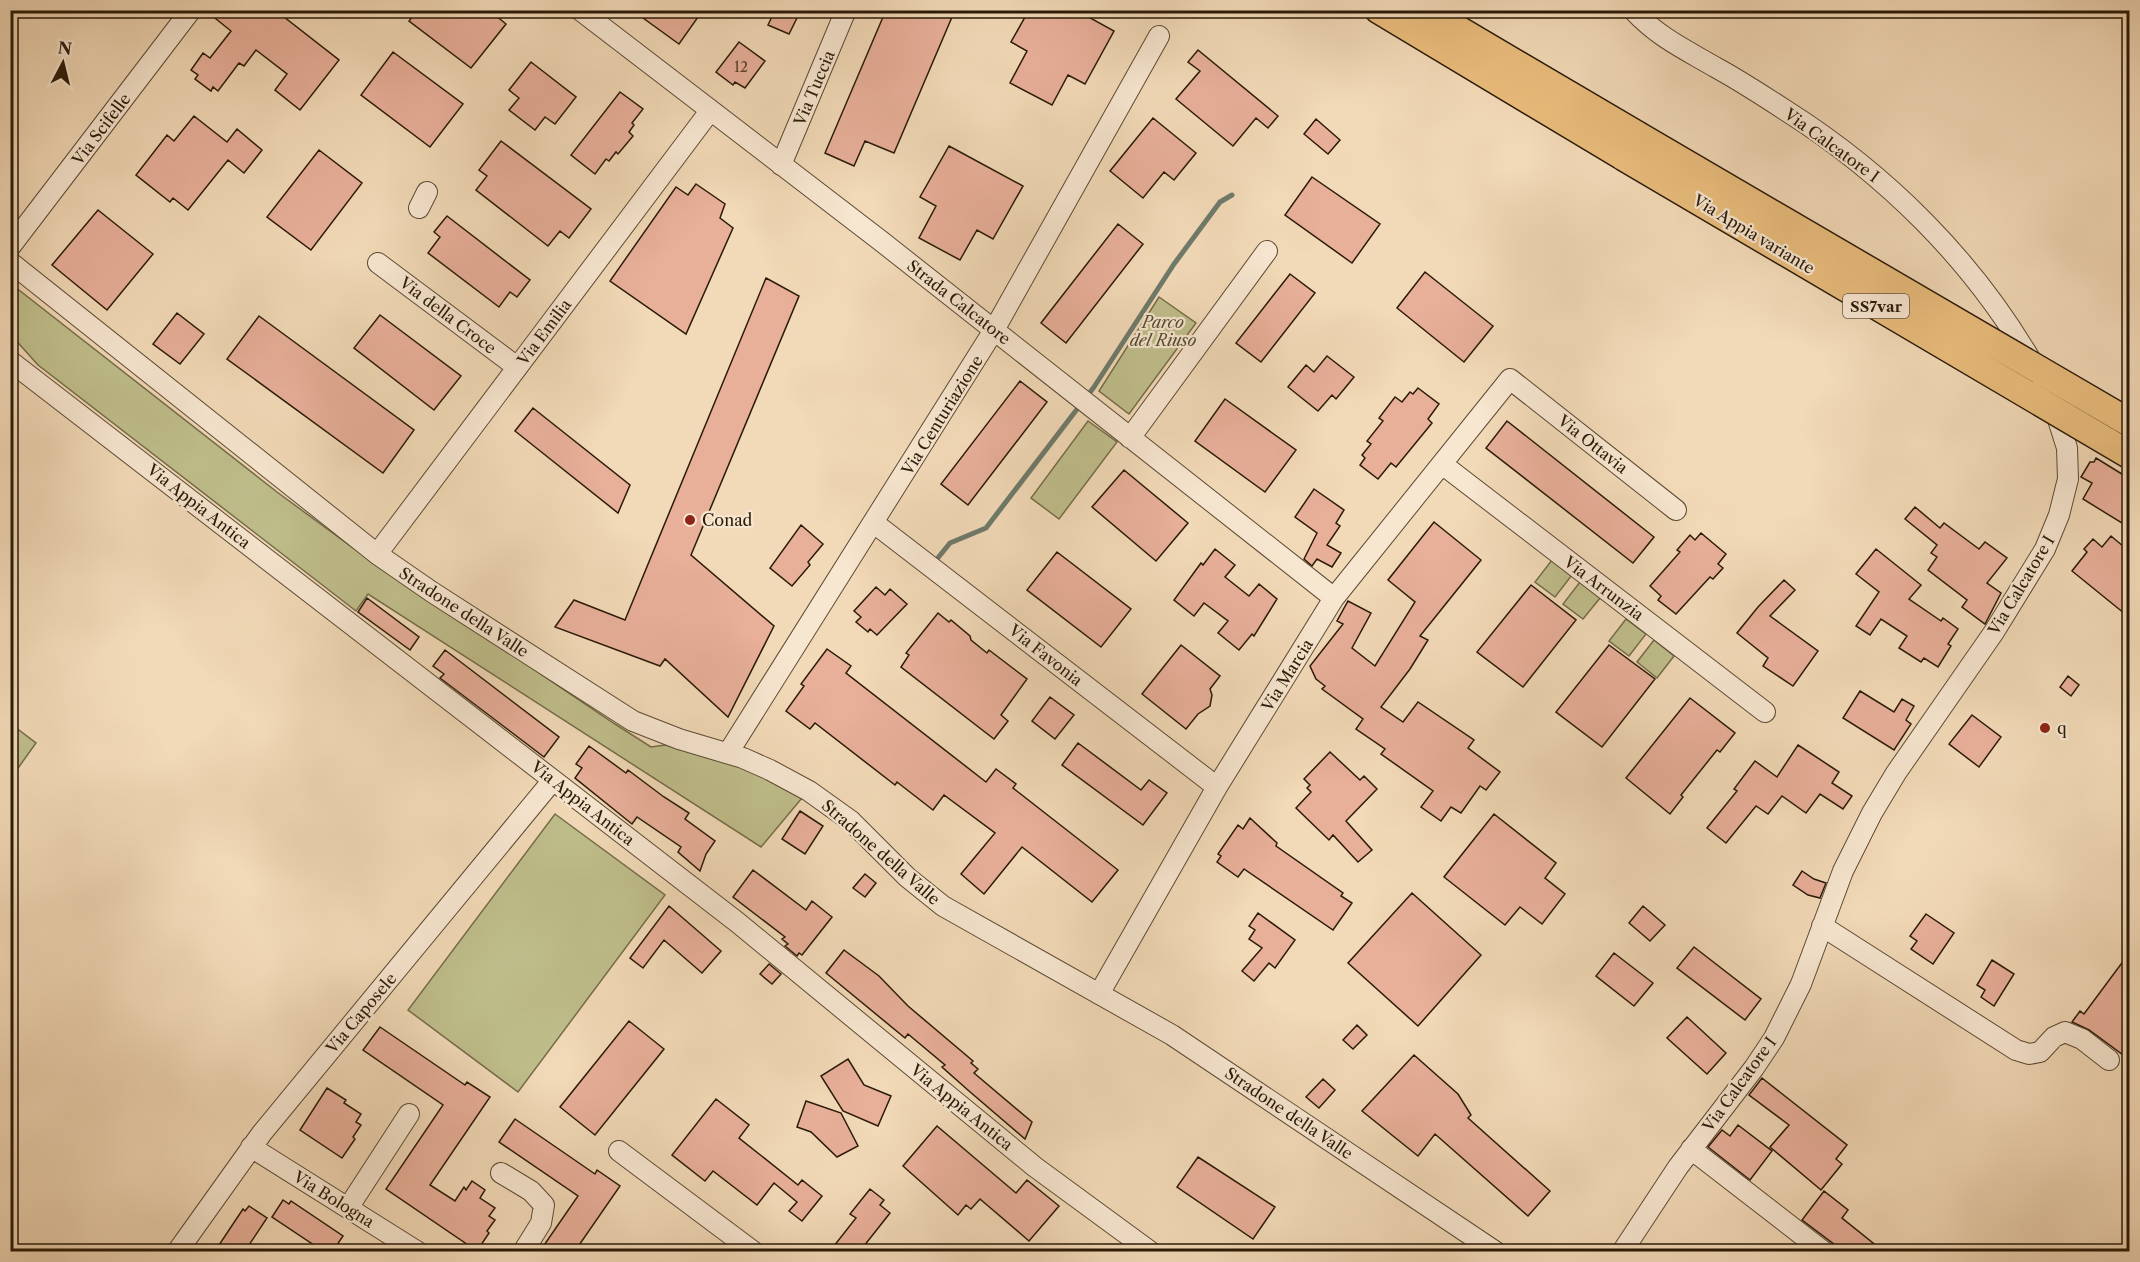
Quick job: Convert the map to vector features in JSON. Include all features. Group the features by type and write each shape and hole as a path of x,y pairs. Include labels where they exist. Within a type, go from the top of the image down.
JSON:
{"highway":[{"name":"Via Appia variante","path":"1379,10 2130,423"},
{"name":"Via Appia variante","path":"1425,10 1630,146 2130,455"}],"street":[{"name":"Via Scifelle","path":"10,247 191,10"},
{"name":"Via Tuccia","path":"781,165 846,10"},
{"name":"Via Calcatore I","path":"1622,1251 1691,1149 1748,1076 1774,1038 1801,984 1851,854 1884,792 1994,632 2045,549 2066,492 2069,468 2067,448 2059,417 2021,345 1973,278 1919,216 1885,184 1826,137 1730,76 1668,41 1656,33 1634,10"},
{"name":"Strada Calcatore","path":"590,14 710,111 994,330 1334,598"},
{"name":"Via Centuriazione","path":"728,753 994,330 1159,36"},
{"name":"Via Emilia","path":"377,554 710,111"},
{"path":"1130,438 1267,251"},
{"name":"Stradone della Valle","path":"10,262 377,554 432,592 633,721 679,740 728,753 770,770 821,799 851,821 907,877 943,906 1204,1055 1497,1251"},
{"name":"Via della Croce","path":"378,263 517,367"},
{"name":"Via Appia Antica","path":"10,361 736,922 1035,1167 1151,1251"},
{"name":"Via Marcia","path":"1100,994 1217,788 1334,598 1510,379"},
{"name":"Via Ottavia","path":"1510,379 1676,510"},
{"name":"Via Arrunzia","path":"1442,464 1765,712"},
{"name":"Via Favonia","path":"874,523 1217,788"},
{"name":"Via Caposele","path":"177,1251 251,1147 554,780"},
{"path":"1822,926 2016,1050 2029,1054 2040,1052 2054,1037 2065,1032 2082,1039 2109,1060"},
{"path":"348,1208 409,1114"},
{"name":"Via Bologna","path":"251,1147 348,1208 406,1248"},
{"path":"1691,1149 1824,1251"},
{"path":"619,1151 754,1251"},
{"path":"501,1173 531,1191 544,1205 541,1223 523,1251"}],"green space":[{"path":"10,283 277,492 349,545 615,724 651,747 665,745 676,747 752,770 802,798 761,847 368,594 356,611 38,365 11,335"},
{"name":"Parco del Riuso","path":"1159,297 1196,323 1129,414 1099,391"},
{"path":"1088,421 1117,442 1059,519 1031,498"},
{"path":"1552,560 1572,575 1555,597 1535,582"},
{"path":"1580,582 1600,598 1583,619 1563,604"},
{"path":"1626,619 1646,634 1629,656 1609,641"},
{"path":"1654,640 1674,656 1657,678 1637,662"},
{"path":"11,724 36,743 11,778"},
{"path":"555,814 665,895 518,1092 408,1010"}],"building":[{"path":"205,10 275,10 339,60 300,110 275,90 287,74 256,50 244,66 239,63 218,91 213,87 211,91 195,79 198,75 191,70 203,53 210,58 231,31"},
{"path":"418,10 489,10 506,24 471,68 409,21"},
{"path":"632,10 703,10 679,44"},
{"path":"775,10 801,10 789,34 768,25"},
{"path":"886,10 955,10 894,153 865,141 854,166 825,153"},
{"path":"1029,10 1076,10 1114,31 1085,84 1068,75 1052,105 1010,83 1027,51 1011,42"},
{"path":"739,42 765,61 745,88 735,82 733,85 716,72"},
{"path":"1198,50 1278,116 1268,128 1256,118 1233,146 1176,99 1200,71 1188,62"},
{"path":"393,52 463,104 430,147 361,95"},
{"path":"531,62 576,97 555,124 545,117 535,130 509,110 519,98 509,90"},
{"path":"620,92 643,109 632,123 634,125 629,132 633,136 618,154 616,152 609,161 606,159 595,174 571,155"},
{"path":"194,116 227,142 237,129 262,150 244,173 228,160 188,210 173,198 170,202 136,175 167,135 174,141"},
{"path":"1153,118 1196,153 1174,180 1164,172 1143,198 1110,171"},
{"path":"1316,119 1340,140 1328,154 1304,134"},
{"path":"501,141 591,209 569,238 560,231 548,246 476,190 487,176 479,170"},
{"path":"949,146 1023,186 993,239 977,230 960,260 919,238 936,206 920,197"},
{"path":"319,150 362,183 311,250 267,217"},
{"path":"1312,177 1380,224 1352,263 1285,215"},
{"path":"696,184 725,204 720,218 733,228 686,334 610,281 676,187 688,195"},
{"path":"98,210 153,254 107,310 52,265"},
{"path":"447,216 530,280 517,297 510,292 499,307 428,253 440,237 434,232"},
{"path":"1118,224 1143,244 1066,343 1041,323"},
{"path":"1425,272 1493,326 1464,362 1397,308"},
{"path":"1290,274 1315,293 1261,362 1236,343"},
{"path":"766,278 799,296 691,555 774,626 728,717 665,659 660,666 555,627 574,600 625,620"},
{"path":"177,313 204,334 180,364 153,344"},
{"path":"380,315 461,376 434,410 354,348"},
{"path":"259,316 414,430 383,473 227,359"},
{"path":"1327,356 1354,377 1336,399 1332,395 1318,411 1288,387 1306,365 1314,372"},
{"path":"1020,381 1047,402 968,505 941,484"},
{"path":"1418,388 1439,404 1428,419 1432,423 1396,467 1391,463 1378,479 1360,465 1365,458 1362,455 1371,444 1367,441 1383,421 1379,418 1395,397 1402,402 1410,392 1413,394"},
{"path":"1225,399 1296,450 1265,492 1195,441"},
{"path":"533,408 630,485 618,513 515,431"},
{"path":"1507,421 1654,537 1633,563 1486,448"},
{"path":"2096,458 2130,479 2130,528 2083,499 2092,483 2081,477 2090,462 2094,462"},
{"path":"1124,470 1188,523 1156,561 1092,507"},
{"path":"1314,489 1344,510 1336,523 1340,526 1327,545 1341,553 1332,567 1317,559 1312,566 1304,559 1317,533 1295,517"},
{"path":"1915,507 1940,528 1944,523 1979,549 1985,542 2007,558 1987,583 2001,593 1985,624 1962,607 1967,600 1928,570 1937,557 1931,553 1937,545 1905,519"},
{"path":"1434,522 1481,560 1420,636 1428,640 1410,669 1381,707 1403,722 1418,702 1474,740 1468,748 1500,772 1486,790 1480,786 1461,813 1451,807 1441,821 1421,807 1433,791 1381,754 1385,749 1356,729 1363,719 1322,689 1325,686 1316,679 1310,666 1343,624 1337,621 1348,601 1371,613 1352,648 1375,666 1415,602 1388,580"},
{"path":"801,525 823,544 808,562 810,565 792,586 770,568"},
{"path":"1701,533 1726,554 1718,564 1723,568 1713,579 1710,577 1676,614 1658,600 1661,596 1650,586 1680,552 1677,550 1690,535 1695,540"},
{"path":"2111,536 2130,552 2130,618 2072,571 2087,552 2084,549 2093,539 2102,547"},
{"path":"1215,549 1235,565 1225,577 1249,596 1259,584 1277,599 1254,636 1252,634 1239,650 1218,633 1228,621 1204,603 1194,616 1174,600 1201,563 1203,565"},
{"path":"1876,549 1921,585 1909,599 1941,621 1943,618 1958,629 1948,644 1951,646 1938,667 1924,658 1921,662 1899,648 1907,636 1881,619 1870,635 1856,626 1879,592 1856,574"},
{"path":"1057,552 1131,609 1101,647 1027,590"},
{"path":"1784,580 1795,590 1770,616 1818,651 1793,686 1763,666 1768,658 1737,633"},
{"path":"1531,585 1576,620 1523,687 1477,652"},
{"path":"876,587 885,595 890,589 907,604 877,635 870,629 868,632 856,622 861,617 854,611"},
{"path":"367,598 419,637 410,650 358,612"},
{"path":"938,613 949,622 951,620 987,653 989,650 1027,679 1001,715 1008,721 994,739 901,667 909,655 906,653"},
{"path":"1181,645 1220,676 1210,689 1212,695 1210,706 1198,714 1186,729 1142,694"},
{"path":"1609,645 1655,679 1602,747 1556,712"},
{"path":"827,649 851,666 846,673 986,782 996,769 1016,784 1013,788 1118,870 1092,902 1022,847 984,894 961,874 995,833 944,795 933,810 897,782 895,785 815,723 810,729 786,711 804,686 801,684"},
{"path":"445,650 559,737 544,757 440,678 444,674 433,666"},
{"path":"2068,676 2079,685 2071,696 2060,687"},
{"path":"1860,691 1894,712 1902,699 1914,706 1906,720 1911,724 1894,750 1843,718"},
{"path":"1050,697 1074,715 1055,739 1032,721"},
{"path":"1690,698 1735,733 1720,752 1717,750 1681,795 1683,797 1670,814 1626,778"},
{"path":"1972,715 2001,737 1979,767 1949,744"},
{"path":"1078,743 1141,790 1149,780 1167,793 1143,825 1062,765"},
{"path":"1798,745 1839,772 1832,783 1852,796 1843,809 1820,794 1806,813 1782,796 1768,814 1756,806 1726,843 1707,828 1737,791 1734,789 1755,761 1777,777"},
{"path":"589,746 626,773 628,770 689,813 685,819 715,841 706,854 700,871 678,852 681,847 637,817 632,824 575,778 582,768 576,764"},
{"path":"1330,752 1360,780 1364,776 1377,789 1346,821 1372,850 1358,862 1333,835 1329,840 1296,808 1311,792 1307,788 1310,785 1304,779"},
{"path":"800,811 823,826 805,854 782,839"},
{"path":"1494,814 1556,863 1545,878 1565,894 1542,924 1520,907 1505,925 1444,877"},
{"path":"1250,818 1277,843 1276,846 1343,893 1341,896 1352,903 1333,930 1244,869 1238,877 1217,862 1221,856 1218,854 1238,825 1243,829"},
{"path":"753,870 806,910 812,901 832,917 802,955 799,953 797,956 785,946 788,944 782,939 785,937 733,897"},
{"path":"1802,871 1826,883 1820,898 1808,895 1793,885"},
{"path":"865,874 876,883 865,897 853,888"},
{"path":"1412,893 1481,955 1418,1026 1348,963"},
{"path":"669,906 721,951 702,973 664,940 643,968 630,958"},
{"path":"1643,906 1665,925 1650,941 1629,923"},
{"path":"1258,913 1295,940 1275,968 1269,963 1254,981 1242,971 1262,948 1249,939 1255,930 1249,926"},
{"path":"1926,914 1954,933 1933,964 1911,949 1917,941 1910,936"},
{"path":"1694,947 1761,999 1745,1020 1677,968"},
{"path":"844,950 879,976 908,1006 973,1061 971,1063 978,1069 974,1073 1032,1122 1025,1139 942,1067 945,1065 908,1034 905,1038 826,973"},
{"path":"2130,952 2130,1060 2089,1030 2072,1022 2080,1011 2084,1014"},
{"path":"1614,953 1653,983 1634,1006 1596,976"},
{"path":"1992,960 2014,974 1994,1006 1981,997 1985,990 1977,985"},
{"path":"769,964 781,974 772,984 760,974"},
{"path":"1687,1017 1726,1053 1707,1074 1667,1038"},
{"path":"629,1021 664,1049 595,1135 560,1107"},
{"path":"1357,1025 1367,1035 1353,1049 1343,1040"},
{"path":"380,1027 465,1085 467,1082 490,1097 430,1185 455,1201 464,1187 466,1190 472,1181 485,1190 480,1198 495,1208 489,1216 495,1220 477,1251 386,1189 443,1105 363,1050"},
{"path":"1414,1055 1458,1094 1471,1115 1468,1118 1550,1191 1528,1216 1435,1134 1418,1156 1362,1111"},
{"path":"848,1059 864,1085 891,1096 878,1126 843,1111 821,1076"},
{"path":"1762,1078 1847,1145 1836,1159 1842,1164 1821,1190 1770,1147 1789,1125 1749,1095"},
{"path":"1323,1079 1335,1090 1319,1108 1306,1097"},
{"path":"327,1088 346,1100 344,1103 361,1114 356,1122 361,1125 353,1137 355,1139 342,1158 300,1130"},
{"path":"716,1099 749,1125 739,1138 798,1185 802,1180 822,1196 802,1221 789,1211 797,1202 774,1183 757,1205 713,1171 705,1181 672,1155"},
{"path":"806,1101 841,1113 858,1146 837,1157 811,1132 797,1127"},
{"path":"515,1119 595,1174 597,1170 620,1186 575,1251 540,1251 578,1196 499,1142"},
{"path":"1738,1125 1772,1151 1750,1180 1708,1147 1722,1130 1730,1136"},
{"path":"937,1126 1016,1193 1027,1180 1059,1206 1029,1241 980,1199 971,1209 966,1205 958,1215 903,1166"},
{"path":"1198,1157 1275,1207 1253,1239 1177,1187"},
{"path":"870,1189 884,1200 880,1205 890,1213 860,1251 830,1251 856,1218 850,1214"},
{"path":"1824,1191 1848,1210 1842,1218 1883,1251 1836,1251 1835,1245 1802,1220"},
{"path":"283,1200 289,1204 291,1201 343,1236 333,1251 323,1251 272,1217"},
{"path":"249,1206 267,1218 245,1251 215,1251 243,1209 245,1211"}],"waterway":[{"path":"937,559 950,543 986,528 1094,387 1174,264 1220,202 1232,195"}],"place":[{"name":"Conad","path":"690,520"},
{"name":"q","path":"2045,728"}]}
